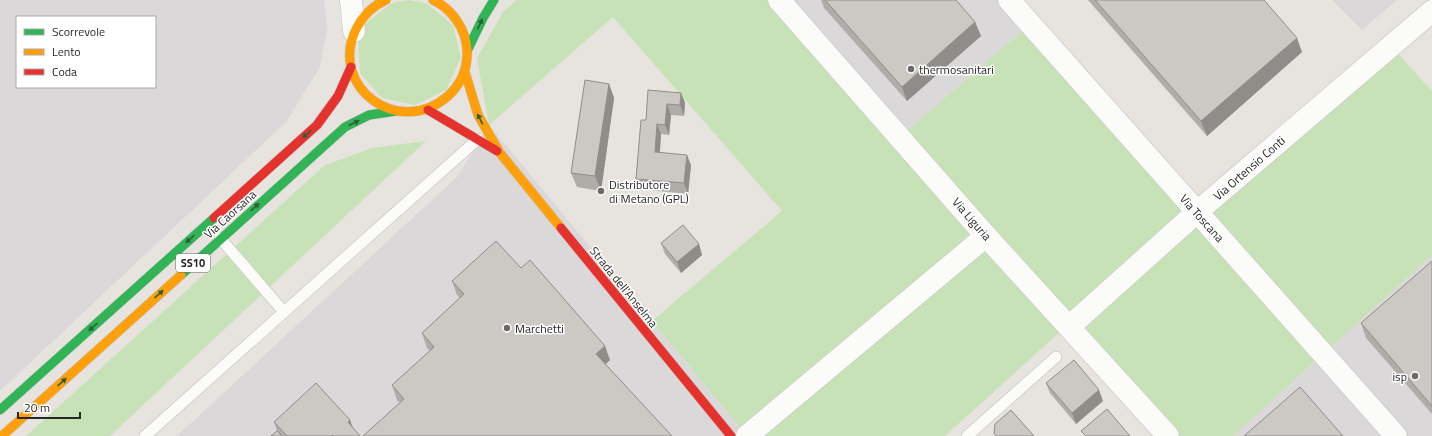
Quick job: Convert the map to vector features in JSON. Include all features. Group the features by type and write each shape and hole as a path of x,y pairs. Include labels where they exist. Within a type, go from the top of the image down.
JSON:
{"main road":[{"name":"SS10","path":"386,0 380,2 364,15 354,32 350,49 351,67 357,82 367,96 380,106 396,112 412,113 428,110 444,101 457,88 465,72 468,61 468,49 464,31 454,15 440,3 433,0"},
{"name":"SS10","path":"468,49 482,18 494,0"},
{"name":"Via Caorsana","path":"0,410 317,125 338,96 351,67"},
{"name":"Strada dell'Anselma","path":"465,72 478,115 500,153 731,436"},
{"name":"Strada dell'Anselma","path":"428,110 500,153"},
{"name":"Via Caorsana","path":"2,436 345,127 369,115 396,112"}],"street":[{"path":"351,0 354,32"},
{"name":"Via Liguria","path":"779,0 986,236 1168,436"},
{"name":"Via Toscana","path":"1009,0 1396,436"},
{"name":"Via Ortensio Conti","path":"1069,327 1197,212 1432,11"},
{"path":"747,436 986,236"}],"lane":[{"path":"145,436 478,139"},
{"path":"220,238 284,312"},
{"path":"967,436 1056,357"}],"shaded area":[{"path":"0,0 324,0 327,30 320,67 286,122 0,391"},
{"path":"779,0 1009,0 1030,24 900,137"},
{"path":"1332,0 1397,0 1362,30"},
{"path":"489,125 747,436 177,436 458,176"},
{"path":"1432,255 1432,436 1233,436"}],"green space":[{"path":"409,0 426,3 453,25 461,58 446,90 415,105 382,98 360,73 358,39 365,24 392,3"},
{"path":"516,0 779,0 900,137 1030,24 1200,214 1391,46 1432,91 1432,255 1233,436 1168,436 1070,323 945,436 747,436 652,321 782,211 613,17 489,125 477,58 503,12"},
{"path":"426,141 110,436 26,436 325,165 372,148"}],"building":[{"name":"thermosanitari","path":"825,0 956,0 975,22 902,87"},
{"path":"1095,0 1264,0 1297,38 1201,121"},
{"path":"585,80 609,84 595,176 571,173"},
{"path":"648,90 681,93 680,105 667,104 665,125 657,124 655,152 687,155 684,183 636,179 641,120 646,120"},
{"path":"683,225 699,244 677,262 661,243"},
{"name":"Marchetti","path":"496,241 521,268 530,260 605,346 596,354 672,436 363,436 404,399 392,385 434,347 422,333 464,294 452,281"},
{"name":"isp","path":"1432,261 1432,406 1361,323"},
{"path":"1074,360 1099,390 1072,413 1046,383"},
{"path":"316,383 350,420 348,422 360,436 287,436 274,422"},
{"path":"1300,387 1343,436 1244,436"},
{"path":"1107,409 1130,436 1086,436 1081,431"},
{"path":"1011,410 1034,436 996,436 994,434 995,424"},
{"path":"277,431 282,436 271,436"}],"traffic: fast":[{"path":"468,49 483,18 494,0"},
{"path":"181,275 345,127 369,115 396,111"},
{"path":"0,410 214,218"}],"traffic: slow":[{"path":"386,0 376,5 368,12 356,29 350,50 352,70 360,87 373,100 390,109 409,112 429,108 448,96 457,86 465,69 467,50 461,27 452,14 433,0"},
{"path":"465,72 478,115 500,153 561,228"},
{"path":"2,436 181,275"}],"traffic: jam":[{"path":"214,218 317,125 338,96 351,67"},
{"path":"428,110 497,151"},
{"path":"561,228 731,436"}],"place":[{"name":"thermosanitari","path":"911,69"},
{"name":"Distributore di Metano (GPL)","path":"601,191"},
{"name":"Marchetti","path":"507,328"},
{"name":"isp","path":"1415,376"}]}
